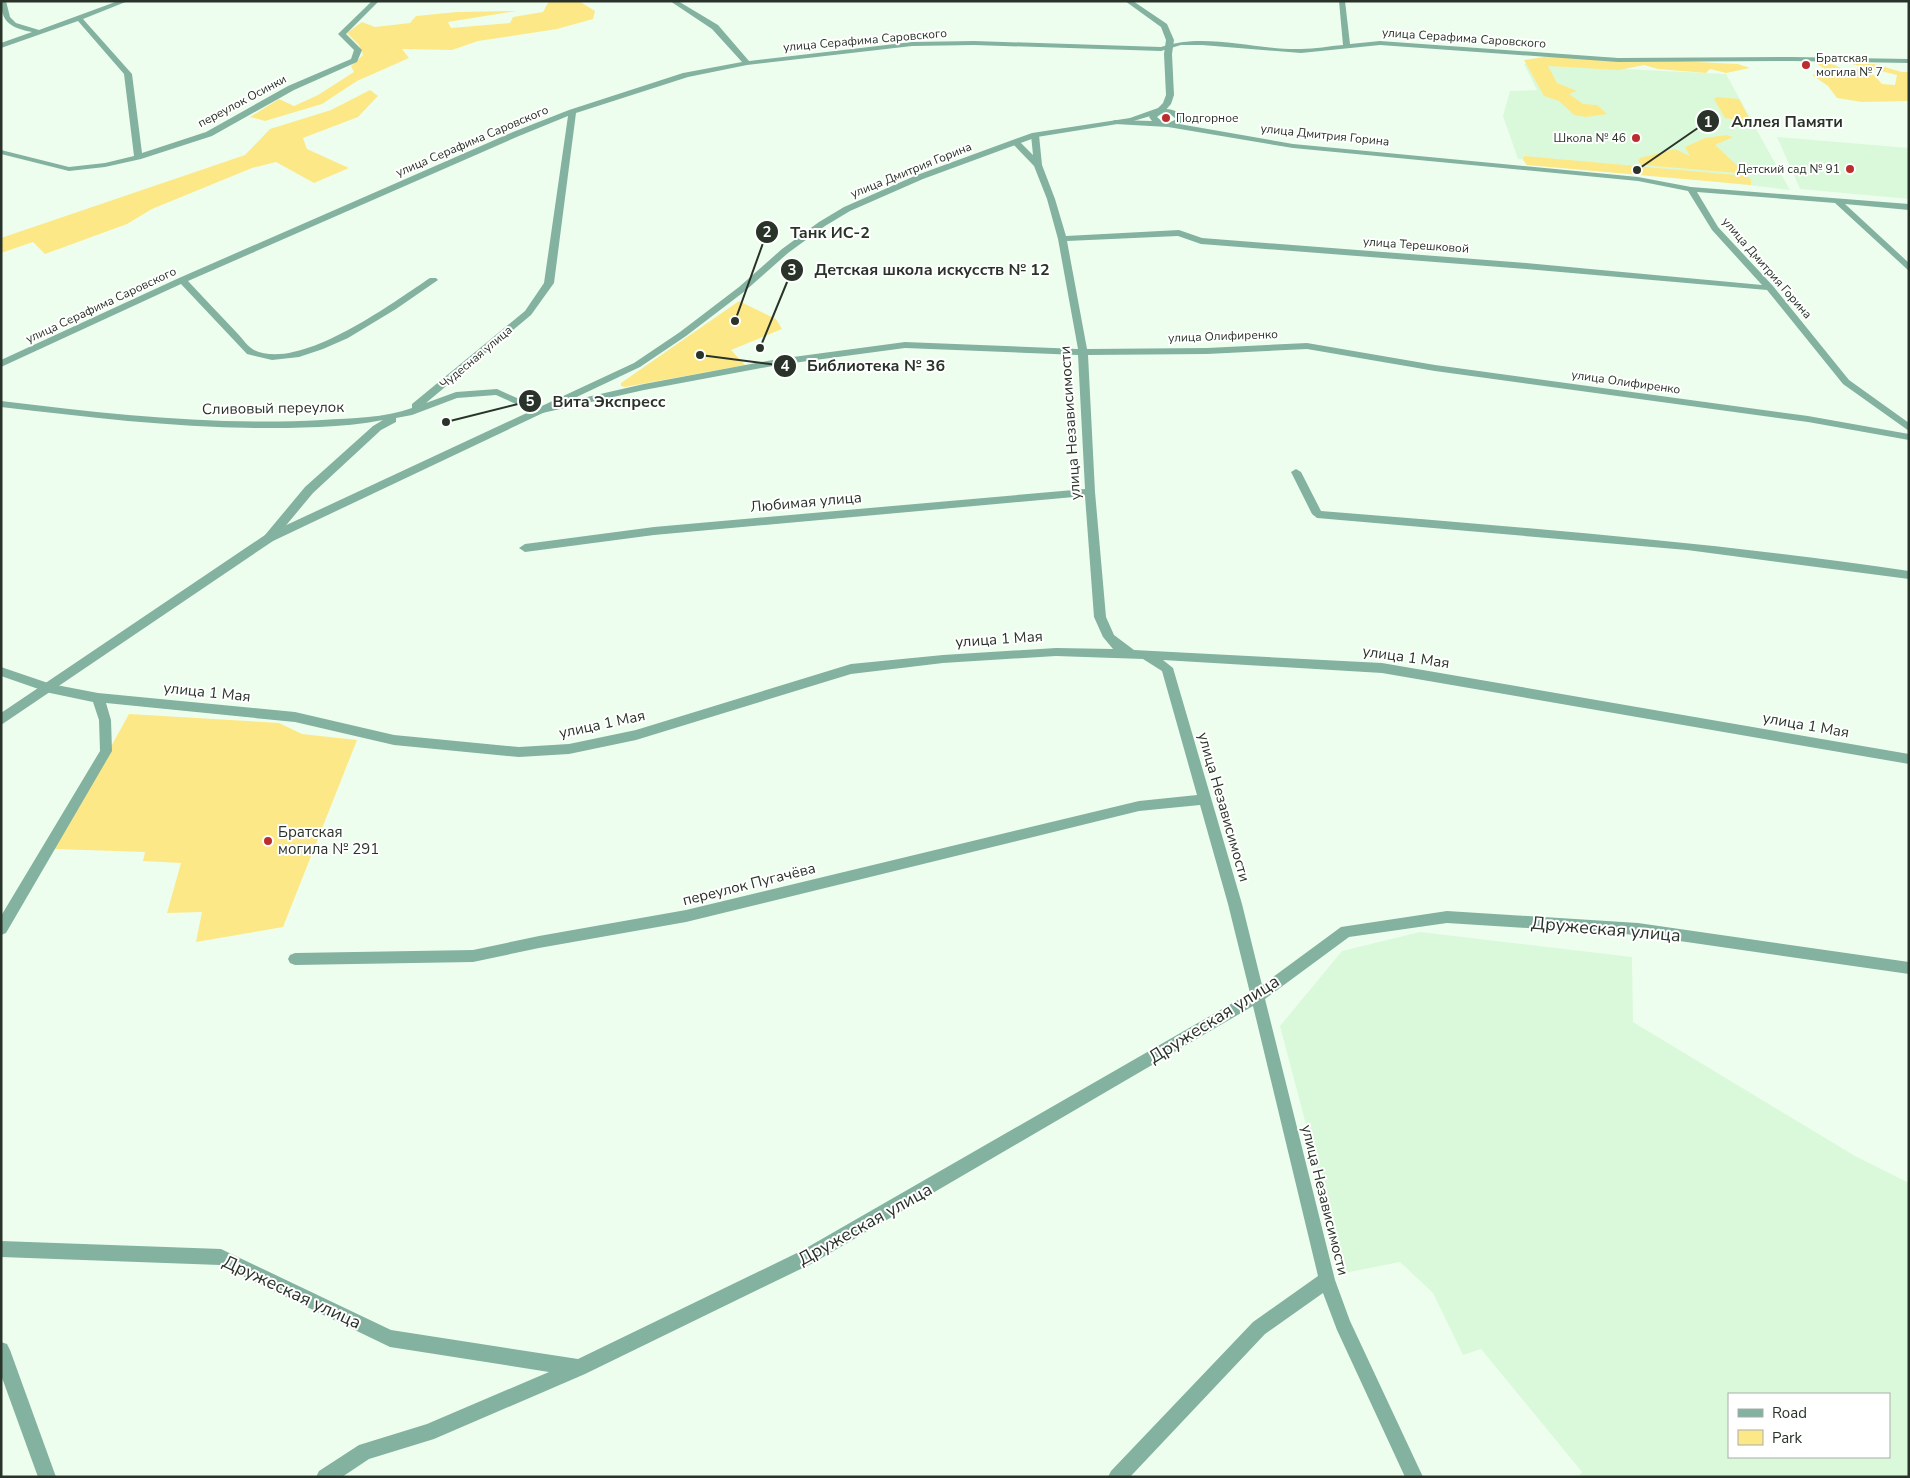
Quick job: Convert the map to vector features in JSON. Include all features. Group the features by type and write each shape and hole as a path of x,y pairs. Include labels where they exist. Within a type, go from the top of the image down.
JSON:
{"street":[{"path":"4,1 6,18 15,26 39,32"},
{"path":"1,46 125,1"},
{"name":"переулок Осинки","path":"1,152 69,168 105,165 138,157 209,134 291,88 354,60 358,50 342,34 376,1"},
{"path":"673,1 715,27 747,63"},
{"path":"1128,1 1164,26 1170,40 1170,95 1167,104 1153,117 1154,120 1163,124 1178,122 1178,116 1170,95"},
{"path":"1342,1 1347,46"},
{"path":"79,18 128,74 138,157"},
{"name":"улица Серафима Саровского","path":"1,364 182,280 516,134 572,112 686,75 747,63 921,44 974,42 1162,49 1180,43 1202,43 1301,51 1380,43 1618,60 1792,59 1909,61"},
{"name":"Чудесная улица","path":"268,538 309,490 377,428 408,413 528,313 549,283 572,112"},
{"path":"1115,122 1168,112 1214,133"},
{"name":"улица Дмитрия Горина","path":"538,411 637,365 683,334 800,240 847,209 920,177 1035,135 1115,122 1163,124 1294,146 1638,179 1691,189 1715,228 1770,288 1846,382 1909,428"},
{"path":"1035,135 1038,165"},
{"path":"1015,142 1038,165"},
{"name":"улица Независимости","path":"1038,165 1051,199 1062,239 1083,352 1098,600 1104,631 1113,643 1124,650 1157,660 1167,668 1231,886 1327,1280 1343,1324 1414,1477"},
{"path":"1691,189 1909,208"},
{"path":"1837,202 1909,268"},
{"name":"улица Терешковой","path":"1062,239 1179,233 1200,241 1526,266 1770,288"},
{"path":"182,280 250,352 263,357 282,357 334,343 432,280"},
{"name":"улица Олифиренко","path":"538,411 644,387 778,362 906,345 1083,352 1207,351 1307,346 1445,370 1808,419 1909,437"},
{"name":"Сливовый переулок","path":"1,404 196,424 291,425 361,421 408,413 456,395 497,392 538,411"},
{"path":"1,720 268,538 538,411"},
{"path":"1296,472 1317,514 1574,536 1811,560 1909,575"},
{"name":"Любимая улица","path":"524,548 654,531 1090,492"},
{"name":"улица 1 Мая","path":"1,671 50,688 98,698 295,717 394,740 519,752 570,749 636,735 851,669 943,659 1056,652 1138,654 1382,668 1909,759"},
{"path":"1,929 106,751 105,720 98,698"},
{"name":"переулок Пугачёва","path":"295,959 473,956 539,942 686,916 1139,806 1205,799"},
{"name":"Дружеская улица","path":"326,1477 365,1451 428,1433 579,1368 807,1257 1259,996 1346,931 1447,917 1638,929 1909,968"},
{"name":"Дружеская улица","path":"1,1249 222,1257 390,1338 579,1368"},
{"path":"1117,1477 1259,1328 1327,1280"},
{"path":"1,1350 47,1477"}],"shaded area":[{"name":"Школа № 46","path":"1524,64 1726,74 1790,190 1518,159 1503,116 1510,91 1537,90"},
{"name":"Детский сад № 91","path":"1777,137 1909,148 1909,199 1800,189"},
{"path":"1420,932 1632,957 1633,1022 1855,1156 1909,1183 1909,1477 1578,1477 1582,1472 1481,1349 1463,1355 1433,1293 1400,1262 1345,1273 1280,1026 1342,951"}],"green space":[{"path":"549,1 579,1 595,11 593,19 557,29 478,41 452,50 402,49 409,58 357,81 322,104 265,121 250,117 279,99 294,106 318,95 354,72 351,66 363,55 359,45 347,33 362,22 375,27 410,23 416,16 457,12 517,11 448,22 451,28 510,23 513,17 543,12"},
{"path":"1557,55 1738,64 1750,68 1726,73 1710,69 1706,73 1658,69 1644,65 1619,70 1548,66 1557,83 1577,91 1569,94 1583,104 1597,105 1607,114 1586,117 1574,115 1559,101 1544,96 1524,60"},
{"path":"1813,61 1835,65 1845,71 1857,69 1871,72 1882,84 1895,85 1897,75 1852,64 1874,64 1902,72 1909,72 1909,101 1862,102 1837,98 1828,86 1812,75 1829,72"},
{"path":"370,90 378,96 358,117 303,138 307,149 349,168 314,183 276,162 252,168 152,209 127,224 45,254 33,242 1,253 1,238 245,155 270,129 331,110"},
{"path":"1717,97 1739,99 1749,118 1746,121 1725,118 1714,99"},
{"path":"1726,135 1733,137 1715,145 1742,170 1737,173 1642,165 1638,161 1640,158 1675,149 1690,156 1685,147 1705,138"},
{"path":"1524,156 1747,176 1751,180 1751,185 1527,165 1523,160"},
{"path":"739,301 776,319 782,329 731,350 745,365 625,387 621,386 621,383"},
{"path":"129,714 279,723 302,734 357,740 283,927 196,942 202,912 167,913 181,863 143,861 145,852 54,849"}],"place":[{"name":"Братская могила № 7","path":"1806,65"},
{"name":"Подгорное","path":"1166,118"},
{"name":"Школа № 46","path":"1636,138"},
{"name":"Детский сад № 91","path":"1850,169"},
{"name":"Аллея Памяти","path":"1637,170"},
{"name":"Танк ИС-2","path":"735,321"},
{"name":"Детская школа искусств № 12","path":"760,348"},
{"name":"Библиотека № 36","path":"700,355"},
{"name":"Вита Экспресс","path":"446,422"},
{"name":"Братская могила № 291","path":"268,841"}]}
